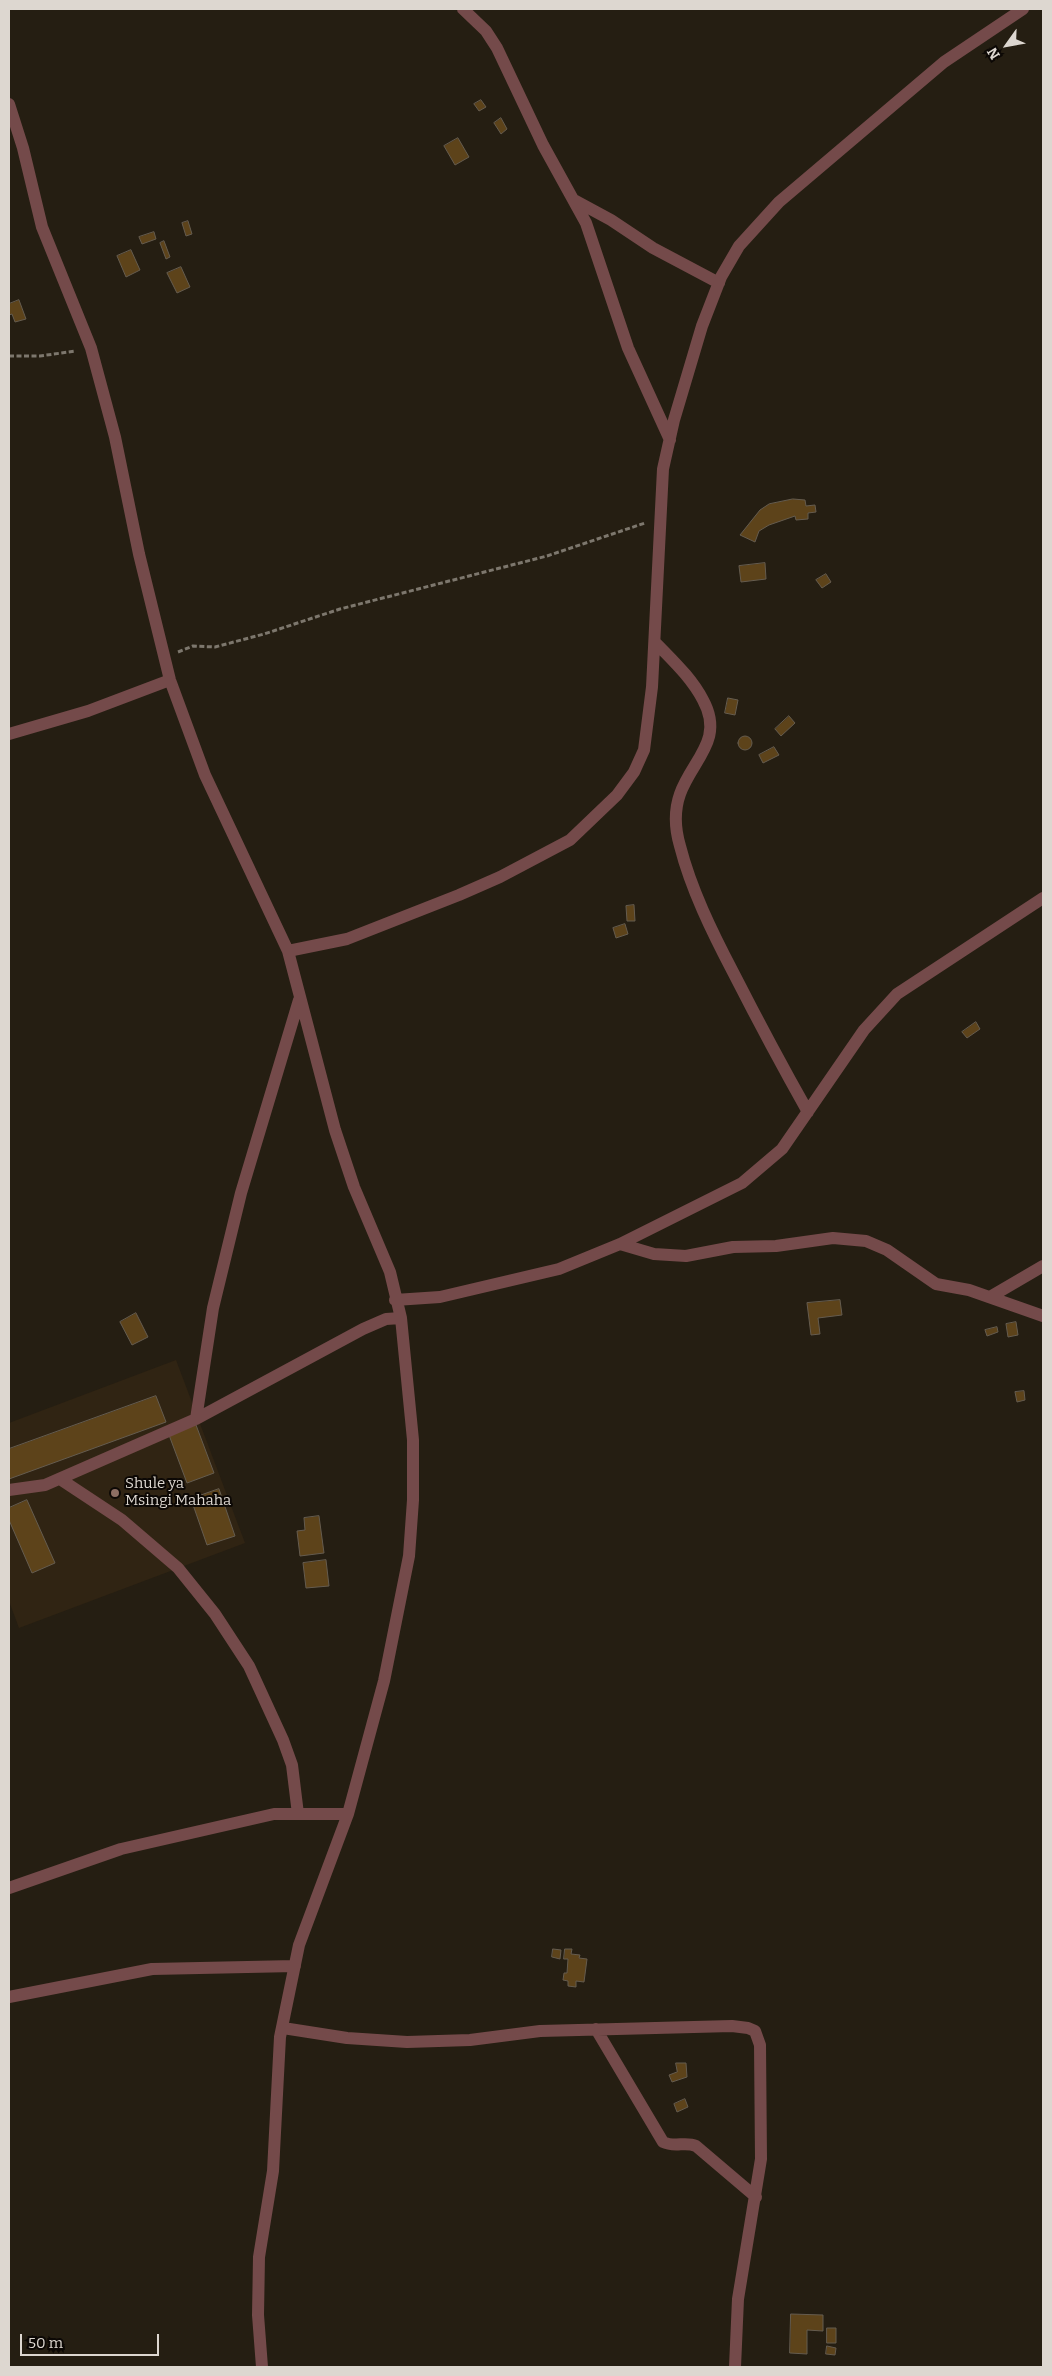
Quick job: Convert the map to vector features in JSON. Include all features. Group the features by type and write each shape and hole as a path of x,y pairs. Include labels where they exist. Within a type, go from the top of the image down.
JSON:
{"street":[{"path":"463,9 486,31 501,54 543,144 586,222 628,348 670,440"},
{"path":"288,951 347,939 459,895 570,840 617,795 634,772 644,750 655,642 663,470 702,326 719,283 739,246 779,202 944,62 1023,9"},
{"path":"9,104 23,148 42,227 91,348 115,437 129,510 170,680 205,774 288,951 335,1130 354,1187 390,1272 395,1300 401,1318 413,1440 413,1500 409,1556 384,1681 348,1814 300,1945 282,2028 273,2171 259,2257 258,2315 262,2367"},
{"path":"574,200 611,220 653,248 719,283"},
{"path":"655,642 690,678 704,701 710,717 710,733 706,750 680,794 675,825 680,848 698,899 723,952 767,1039 808,1112"},
{"path":"9,734 88,711 170,680"},
{"path":"395,1300 440,1297 559,1269 620,1244 742,1183 782,1149 864,1030 898,994 1043,898"},
{"path":"196,1419 213,1308 241,1193 299,998"},
{"path":"620,1244 654,1254 686,1256 733,1247 776,1246 833,1238 866,1240 887,1250 936,1284 969,1290 1043,1316"},
{"path":"990,1297 1043,1266"},
{"path":"9,1490 45,1485 60,1479 196,1419 364,1329 386,1319 401,1318"},
{"path":"60,1479 122,1520 178,1568 215,1614 249,1666 283,1740 292,1765 298,1814"},
{"path":"9,1888 121,1850 274,1814 348,1814"},
{"path":"9,1997 152,1969 295,1966"},
{"path":"282,2028 347,2038 407,2042 470,2040 540,2031 732,2026 755,2031 760,2045 762,2099 761,2159 738,2299 734,2367"},
{"path":"596,2030 663,2142 675,2146 690,2144 696,2146 756,2197"}],"path":[{"path":"9,356 40,356 91,348"},
{"path":"165,660 193,646 208,648 223,645 286,628 340,609 547,556 661,516"}],"shaded area":[{"path":"176,1360 245,1543 19,1628 9,1601 9,1423"}],"building":[{"path":"481,100 486,107 479,111 474,104"},
{"path":"501,118 507,129 501,134 494,123"},
{"path":"458,138 469,157 455,165 444,146"},
{"path":"188,221 192,234 186,236 182,223"},
{"path":"154,232 156,239 142,244 139,237"},
{"path":"164,241 170,257 166,259 160,243"},
{"path":"131,250 140,270 126,277 117,256"},
{"path":"181,267 190,287 177,293 167,273"},
{"path":"19,300 26,319 15,322 12,314 9,315 9,304"},
{"path":"793,499 805,500 806,506 815,505 816,512 808,513 808,519 796,520 795,516 769,525 759,531 755,542 740,535 760,510 769,504"},
{"path":"765,563 766,579 741,582 739,566"},
{"path":"826,574 831,582 822,588 816,580"},
{"path":"728,698 738,700 735,715 725,713"},
{"path":"789,716 795,723 781,736 775,729"},
{"path":"742,736 748,736 752,743 748,750 742,750 738,746 738,740"},
{"path":"774,747 779,755 763,763 759,755"},
{"path":"634,905 635,921 627,921 626,906"},
{"path":"625,924 628,934 616,938 613,928"},
{"path":"976,1022 980,1029 967,1038 962,1032"},
{"path":"840,1300 842,1315 818,1318 820,1334 811,1335 807,1303"},
{"path":"136,1313 148,1337 132,1345 120,1322"},
{"path":"1016,1322 1018,1335 1008,1337 1006,1324"},
{"path":"997,1327 998,1332 987,1336 985,1330"},
{"path":"1024,1391 1025,1400 1017,1402 1015,1392"},
{"path":"156,1396 166,1422 9,1479 9,1449"},
{"path":"196,1425 214,1473 187,1483 169,1435"},
{"path":"219,1489 235,1536 207,1545 191,1499"},
{"path":"27,1500 55,1563 32,1573 9,1520 9,1508"},
{"path":"319,1516 324,1553 300,1556 297,1531 305,1530 304,1518"},
{"path":"326,1560 329,1586 306,1588 303,1563"},
{"path":"553,1949 561,1950 560,1959 552,1957"},
{"path":"565,1949 572,1949 571,1954 580,1955 579,1958 587,1959 584,1982 576,1981 576,1987 568,1986 568,1981 563,1980 564,1973 567,1973 568,1959 564,1959"},
{"path":"676,2063 686,2063 687,2077 672,2082 669,2075 677,2072"},
{"path":"685,2099 688,2107 677,2112 674,2104"},
{"path":"791,2314 823,2315 823,2331 807,2330 807,2354 790,2353"},
{"path":"827,2328 836,2328 836,2343 827,2343"},
{"path":"827,2346 836,2348 835,2355 826,2354"}],"place":[{"name":"Shule ya Msingi Mahaha","path":"115,1493"}]}
